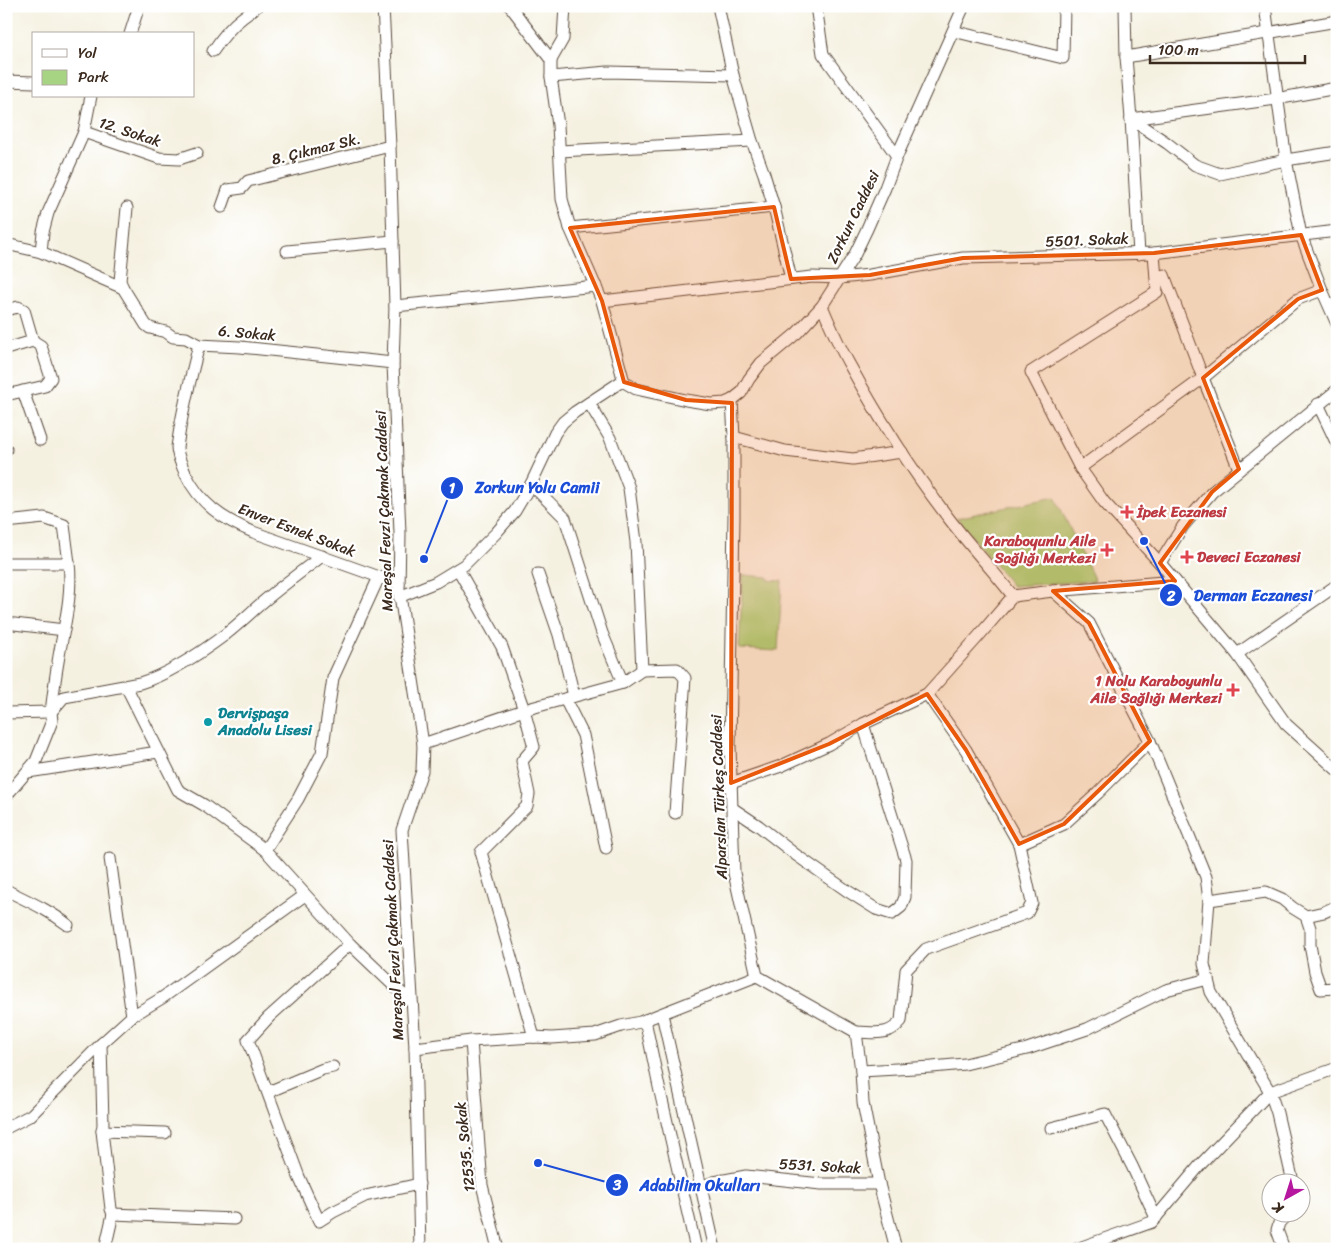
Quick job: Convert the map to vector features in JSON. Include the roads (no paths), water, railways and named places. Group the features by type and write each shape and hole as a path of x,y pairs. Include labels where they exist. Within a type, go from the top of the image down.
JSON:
{"street":[{"path":"131,32 139,6"},
{"path":"213,51 223,36 258,6"},
{"name":"Mareşal Fevzi Çakmak Caddesi","path":"383,6 395,306 393,363 400,533 399,597 424,758 422,771 402,830 415,1048 420,1249"},
{"path":"510,6 551,60"},
{"path":"565,6 563,39 551,60 558,125 562,199 570,228 602,301 624,382 636,389 686,400 711,404 725,403 732,400"},
{"path":"718,6 734,75 752,141 774,207 791,279"},
{"path":"816,6 823,54 897,156"},
{"name":"Zorkun Caddesi","path":"732,400 741,393 761,363 797,333 822,306 855,254 964,6"},
{"path":"952,31 1063,58 1064,6"},
{"path":"1125,6 1126,57 1138,254"},
{"path":"1265,6 1276,99 1301,235 1337,324"},
{"path":"1126,57 1337,22"},
{"path":"552,77 608,72 734,75"},
{"path":"6,81 32,82"},
{"path":"1131,119 1276,99 1337,88"},
{"name":"12. Sokak","path":"41,252 43,232 48,213 84,132 91,98"},
{"path":"1131,119 1195,164 1220,174 1286,160 1337,152"},
{"name":"12. Sokak","path":"84,132 159,158 179,159 197,153"},
{"path":"560,151 752,141"},
{"name":"8. Çıkmaz Sk.","path":"222,207 228,190 242,188 248,181 390,146"},
{"path":"570,228 774,207"},
{"name":"6. Sokak","path":"127,208 120,281 146,325 150,328 173,336 186,338 199,345 280,351 393,363"},
{"name":"5501. Sokak","path":"602,301 812,276 839,278 870,275 963,258 1154,253 1337,231"},
{"path":"287,251 393,241"},
{"path":"6,244 41,252 123,288"},
{"path":"1154,253 1157,292 1031,372 1080,468 1104,502 1160,563 1237,654 1286,724 1337,770"},
{"path":"1156,277 1164,275 1239,469"},
{"path":"395,306 596,286"},
{"path":"1080,468 1203,378 1298,299 1322,290"},
{"path":"822,306 847,360 902,452 956,528 995,572 1013,596"},
{"path":"6,310 18,307 24,310 33,341 41,346 51,378 46,386 6,396"},
{"path":"6,349 33,341"},
{"name":"Enver Esnek Sokak","path":"199,345 183,408 177,448 180,462 190,484 218,514 238,526 272,540 399,584"},
{"path":"399,597 436,582 464,565 515,511 555,433 563,422 605,392 624,382"},
{"path":"1160,563 1183,526 1212,492 1337,390"},
{"path":"24,391 40,440"},
{"name":"Alparslan Türkeş Caddesi","path":"732,400 734,517 731,784 734,873 757,976"},
{"path":"589,404 610,438 629,488 636,542 642,670"},
{"path":"1318,404 1337,444"},
{"path":"734,437 785,451 852,459 902,452"},
{"path":"530,484 565,518 602,633 623,683"},
{"path":"6,522 44,518 64,525 64,563 70,572 69,594 51,712 52,721 36,761 6,796"},
{"path":"6,714 51,712 64,697 126,686 152,679 226,634 280,588 322,556"},
{"path":"6,563 64,563"},
{"path":"458,569 502,647 524,710 534,747 522,761 528,794 527,806 481,852 534,1037"},
{"path":"538,574 559,635 570,698 583,735 606,848"},
{"path":"265,850 298,799 322,753 326,718 334,678 380,577"},
{"path":"731,784 797,759 829,744 863,724 927,694 1013,596 1053,590 1175,581"},
{"path":"1053,590 1089,623 1150,741 1206,877 1208,900 1204,964 1211,992 1270,1092 1277,1113 1291,1172"},
{"path":"1237,654 1335,590"},
{"path":"6,624 64,630"},
{"path":"423,744 524,710 623,683 642,670 677,669 684,678 675,813"},
{"path":"126,686 178,790 204,804 265,850 350,944 412,1002"},
{"path":"415,1048 471,1041 595,1035 662,1014 757,976 856,1032 887,1033 901,1021 906,970 926,950 1027,914 1032,903 1019,844 966,750 927,694"},
{"path":"732,808 854,895 876,909 892,914 900,907 905,897 906,860 863,724"},
{"path":"1019,844 1064,824 1150,741"},
{"path":"28,772 158,752"},
{"path":"110,858 132,1016"},
{"path":"6,890 57,916 68,925"},
{"path":"1208,900 1266,892 1282,898 1306,916 1310,928 1313,963 1321,989 1337,986"},
{"path":"6,1128 31,1115 101,1044 132,1016 162,998 305,895"},
{"path":"1306,916 1324,912 1337,906"},
{"path":"350,944 269,1017 248,1040 299,1178 319,1221 365,1196 419,1184"},
{"path":"861,1071 932,1068 964,1064 1027,1049 1087,1029 1166,990 1208,979"},
{"path":"662,1014 715,1249"},
{"path":"645,1020 696,1249"},
{"path":"856,1032 863,1103 879,1184 896,1249"},
{"name":"12535. Sokak","path":"471,1041 482,1185 498,1249"},
{"path":"101,1044 102,1131 111,1209 114,1214 105,1249"},
{"path":"268,1092 323,1069 333,1067"},
{"path":"1076,1249 1152,1222 1201,1164 1270,1092 1337,1068"},
{"path":"1051,1128 1105,1114 1156,1218"},
{"path":"102,1131 165,1133"},
{"name":"5531. Sokak","path":"700,1187 714,1182 746,1176 821,1184 879,1184"},
{"path":"114,1214 234,1219"},
{"path":"1280,1222 1277,1230 1284,1249"}],"place":[{"name":"İpek Eczanesi","path":"1127,512"},
{"name":"Derman Eczanesi","path":"1144,541"},
{"name":"Karaboyunlu Aile Sağlığı Merkezi","path":"1107,550"},
{"name":"Deveci Eczanesi","path":"1187,557"},
{"name":"Zorkun Yolu Camii","path":"424,559"},
{"name":"1 Nolu Karaboyunlu Aile Sağlığı Merkezi","path":"1233,690"},
{"name":"Dervişpaşa Anadolu Lisesi","path":"208,722"},
{"name":"Adabilim Okulları","path":"538,1163"}]}
